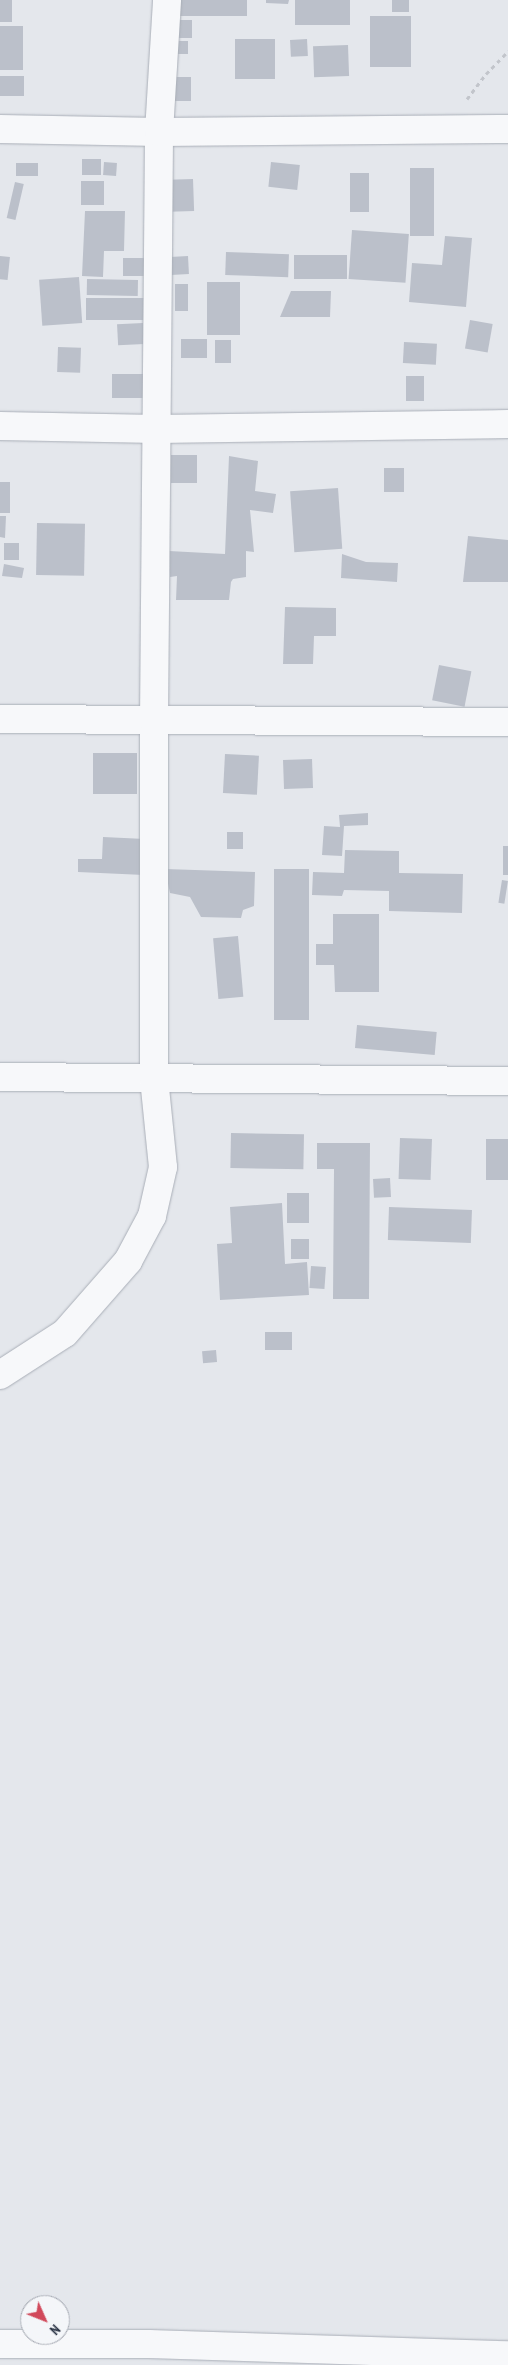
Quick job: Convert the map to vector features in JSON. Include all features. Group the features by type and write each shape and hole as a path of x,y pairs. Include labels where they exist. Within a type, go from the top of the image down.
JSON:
{"street":[{"path":"0,1375 65,1333 128,1261 152,1216 163,1167 154,1079 154,721 159,132 167,0"},
{"path":"0,129 159,132 508,129"},
{"path":"0,426 157,429 508,424"},
{"path":"0,719 508,722"},
{"path":"0,1077 508,1081"},
{"path":"0,2344 149,2354 508,2355"}],"path":[{"path":"444,130 486,74 508,51"}],"building":[{"path":"0,0 12,0 12,22 0,22"},
{"path":"176,0 247,0 247,16 176,16"},
{"path":"266,0 289,0 288,4 266,3"},
{"path":"295,0 350,0 350,25 295,25"},
{"path":"392,0 409,0 409,12 392,12"},
{"path":"370,16 411,16 411,67 370,67"},
{"path":"178,20 192,20 192,38 178,38"},
{"path":"0,26 23,26 23,70 0,70"},
{"path":"235,39 275,39 275,79 235,79"},
{"path":"307,39 308,56 291,57 290,40"},
{"path":"174,41 188,41 188,54 174,54"},
{"path":"348,45 349,76 314,77 313,46"},
{"path":"0,76 24,76 24,96 0,96"},
{"path":"175,77 191,77 191,101 175,101"},
{"path":"82,159 101,159 101,175 82,175"},
{"path":"104,162 117,163 116,176 103,175"},
{"path":"271,162 300,165 297,190 268,187"},
{"path":"16,163 38,163 38,176 16,176"},
{"path":"410,168 434,168 434,236 410,236"},
{"path":"350,173 369,173 369,212 350,212"},
{"path":"193,179 194,211 169,212 168,180"},
{"path":"81,181 104,181 104,205 81,205"},
{"path":"15,182 24,184 15,220 7,218"},
{"path":"85,211 125,211 124,251 104,251 103,277 82,276"},
{"path":"352,230 409,234 405,283 349,279"},
{"path":"445,236 472,238 466,307 409,302 412,263 442,265"},
{"path":"226,252 289,254 288,277 225,275"},
{"path":"294,255 347,255 347,279 294,279"},
{"path":"0,256 10,257 8,280 0,279"},
{"path":"188,256 189,274 171,275 170,257"},
{"path":"123,258 144,258 144,276 123,276"},
{"path":"79,277 82,323 42,326 39,280"},
{"path":"87,279 138,280 138,296 87,295"},
{"path":"207,282 240,282 240,335 207,335"},
{"path":"175,284 188,284 188,311 175,311"},
{"path":"291,291 331,291 330,317 280,317"},
{"path":"86,298 144,298 144,320 86,320"},
{"path":"470,320 493,324 488,353 465,349"},
{"path":"143,323 144,344 118,345 117,324"},
{"path":"181,339 207,339 207,358 181,358"},
{"path":"215,340 231,340 231,363 215,363"},
{"path":"404,342 437,344 436,365 403,363"},
{"path":"58,347 81,348 80,373 57,372"},
{"path":"112,374 143,374 143,398 112,398"},
{"path":"406,376 424,376 424,401 406,401"},
{"path":"171,455 197,455 197,483 171,483"},
{"path":"229,456 258,461 255,491 276,494 273,513 250,510 254,552 246,551 246,577 233,579 229,600 176,600 177,576 170,577 169,551 225,554"},
{"path":"384,468 404,468 404,492 384,492"},
{"path":"0,482 10,482 10,513 0,513"},
{"path":"338,488 342,549 294,552 290,491"},
{"path":"0,516 6,516 5,538 0,537"},
{"path":"37,523 85,524 84,576 36,575"},
{"path":"468,536 508,540 508,582 463,582"},
{"path":"4,543 19,543 19,560 4,560"},
{"path":"342,554 366,562 398,563 397,582 341,578"},
{"path":"4,564 24,568 22,578 2,576"},
{"path":"285,607 336,608 336,636 314,636 313,664 283,664"},
{"path":"439,665 471,671 465,707 432,700"},
{"path":"93,753 137,753 137,794 93,794"},
{"path":"225,754 259,756 257,795 223,793"},
{"path":"312,759 313,788 284,789 283,760"},
{"path":"368,813 368,825 344,826 342,856 322,855 324,826 340,827 339,815"},
{"path":"227,832 243,832 243,849 227,849"},
{"path":"103,837 145,839 144,875 78,872 78,859 102,859"},
{"path":"503,846 508,846 508,875 503,875"},
{"path":"345,850 399,851 399,873 463,874 462,913 389,911 389,891 344,890 342,896 312,895 313,872 344,873"},
{"path":"165,869 255,872 254,906 243,910 241,918 201,917 190,897 170,893"},
{"path":"274,869 309,869 309,1020 274,1020"},
{"path":"502,880 508,881 504,904 498,903"},
{"path":"333,914 379,914 379,992 335,992 334,965 316,965 316,944 333,944"},
{"path":"238,936 243,997 218,999 213,938"},
{"path":"357,1025 437,1032 435,1055 355,1048"},
{"path":"231,1133 304,1134 303,1169 230,1168"},
{"path":"400,1138 432,1139 431,1180 399,1179"},
{"path":"486,1139 508,1139 508,1180 486,1180"},
{"path":"317,1143 370,1143 369,1299 333,1299 334,1169 317,1169"},
{"path":"390,1178 391,1197 374,1198 373,1179"},
{"path":"287,1193 309,1193 309,1223 287,1223"},
{"path":"282,1203 285,1264 307,1262 309,1295 220,1300 217,1244 232,1243 230,1207"},
{"path":"389,1207 472,1210 471,1243 388,1240"},
{"path":"291,1239 309,1239 309,1259 291,1259"},
{"path":"311,1266 326,1267 324,1289 309,1288"},
{"path":"265,1332 292,1332 292,1350 265,1350"},
{"path":"216,1350 217,1362 203,1363 202,1351"}]}
